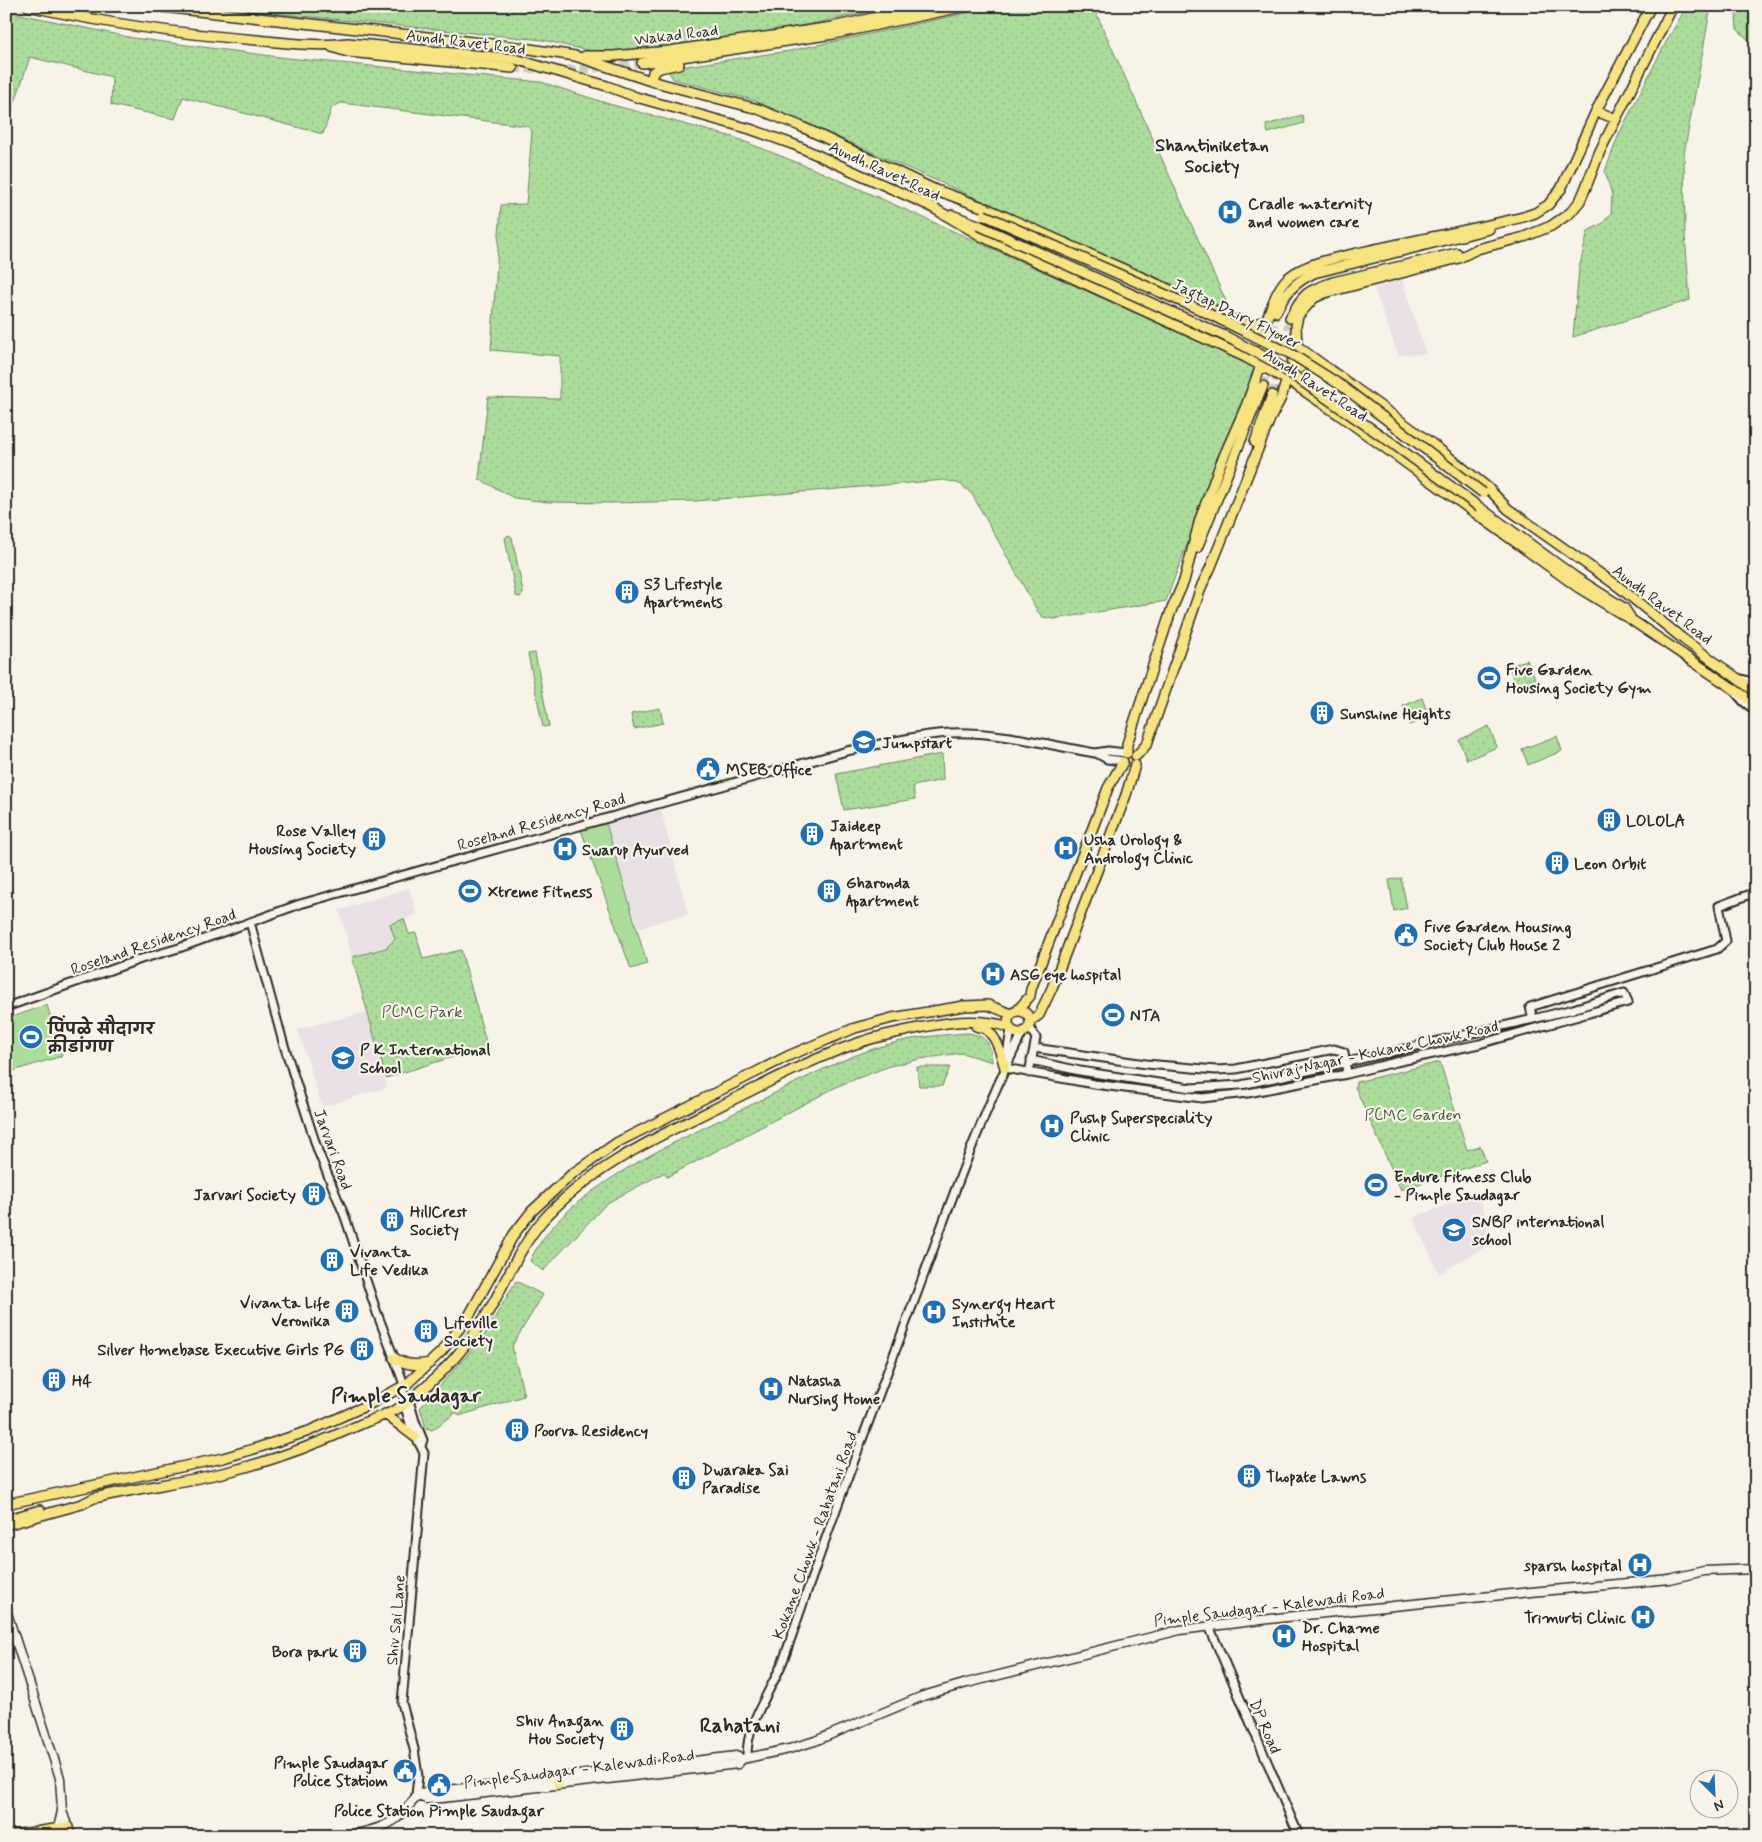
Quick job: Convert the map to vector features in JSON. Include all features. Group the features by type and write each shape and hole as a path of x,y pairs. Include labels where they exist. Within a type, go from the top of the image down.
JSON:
{"main road":[{"name":"Aundh Ravet Road","path":"28,6 82,18 235,39 327,46 348,44 515,59 606,86 636,97 750,129 795,145 930,206 983,237 1261,365 1289,381 1483,514 1579,588 1633,621 1756,704"},
{"name":"Aundh Ravet Road","path":"153,6 517,47 575,56 650,81 758,110 800,126 939,192"},
{"name":"Wakad Road","path":"575,56 613,56 668,51 832,26 928,6"},
{"path":"642,63 798,41 967,6"},
{"path":"1184,581 1200,519 1261,365 1273,301 1283,284 1290,276 1328,260 1507,221 1535,213 1548,205 1558,194 1565,182 1596,110 1651,6"},
{"path":"1290,318 1298,302 1305,294 1315,289 1343,280 1524,237 1551,226 1570,213 1580,201 1600,151 1673,6"},
{"path":"650,81 653,72 671,65 800,46 834,34"},
{"path":"327,46 348,52 513,68"},
{"path":"1596,110 1616,119"},
{"path":"939,192 988,209 1297,346 1431,443 1487,486 1499,501"},
{"name":"Jagtap Dairy Flyover","path":"939,192 984,215 1194,307 1293,355 1342,386 1483,493 1499,501"},
{"name":"Jagtap Dairy Flyover","path":"930,206 978,225 1227,338 1271,360 1376,432 1483,514"},
{"path":"1247,325 1270,316 1291,287 1302,278 1314,273 1488,230 1507,221"},
{"path":"1289,381 1297,346 1296,326 1298,316 1314,298 1325,293 1459,258 1476,249"},
{"path":"1210,569 1219,533 1277,397 1308,354"},
{"path":"6,1520 82,1500 227,1472 314,1444 397,1410 434,1379 467,1344 490,1308 526,1242 543,1221 562,1202 601,1170 656,1138 817,1059 860,1042 895,1032 965,1021 996,1023 1010,1028 1016,1033 1027,1027 1039,1015 1052,988 1129,761 1128,744 1171,611 1263,386"},
{"path":"1010,1028 1008,1021 1030,996 1031,989 1108,788 1129,761 1147,744 1202,585 1270,419 1277,397"},
{"name":"Aundh Ravet Road","path":"1499,501 1625,592 1683,639 1754,688"},
{"path":"6,1504 224,1458 309,1430 343,1416 404,1384 430,1363 455,1335 469,1316 514,1234 532,1211 572,1174 618,1142 788,1056 855,1028 892,1018 964,1006 988,1005 1026,1014 1027,1027"},
{"path":"965,1021 987,1030 998,1044 1005,1068"},
{"path":"394,1358 410,1365 418,1366 430,1363"},
{"path":"385,1414 415,1437"},
{"path":"6,1498 80,1482 91,1485"},
{"path":"6,1525 82,1504 94,1498"},
{"name":"Pimple Saudagar - Kalewadi Road","path":"416,1796 426,1792 558,1781 736,1756 745,1758 789,1749 815,1741 924,1696 1151,1635 1180,1630 1286,1617 1669,1579 1704,1571 1756,1568"},
{"path":"6,1610 60,1778 62,1811 58,1832"},
{"path":"349,1836 388,1824 405,1811 416,1796"},
{"path":"8,1836 69,1832 62,1811"}],"street":[{"path":"1730,687 1744,702 1756,711"},
{"name":"Roseland Residency Road","path":"6,1007 300,904 847,751 917,737 950,733 999,737 1096,753 1107,758 1129,761"},
{"path":"1532,1019 1530,1006 1717,949 1726,941 1719,906 1756,892"},
{"name":"Jarvari Road","path":"250,922 283,1042 318,1151 345,1217 377,1313 404,1384 407,1402"},
{"name":"Shivraj Nagar - Kokane Chowk Road","path":"1005,1068 1202,1098 1248,1093 1347,1074 1478,1044 1628,1002 1624,993 1573,1009 1532,1019 1345,1063 1241,1085 1191,1088 1080,1071 1031,1060"},
{"path":"1573,1009 1575,1018"},
{"path":"1027,1027 1036,1038 1029,1073"},
{"name":"Kokane Chowk - Rahatani Road","path":"745,1758 750,1728 771,1690 784,1660 817,1560 987,1107 1027,1027"},
{"path":"1005,1068 1010,1028"},
{"name":"Shivraj Nagar - Kokane Chowk Road","path":"1034,1048 1155,1065 1216,1070 1236,1069 1334,1049 1344,1052 1345,1063"},
{"path":"1345,1063 1347,1074"},
{"path":"407,1402 417,1443 422,1446"},
{"name":"Shiv Sai Lane","path":"407,1402 423,1440 424,1456 402,1702 414,1749 418,1776 416,1796"},
{"name":"DP Road","path":"1209,1626 1299,1836"}],"shaded area":[{"path":"1402,279 1426,354 1398,355 1374,288"},
{"path":"661,810 688,914 638,928 607,823"},
{"path":"409,888 417,915 390,924 395,939 386,948 352,957 339,910"},
{"name":"P K International School","path":"368,1012 387,1087 322,1107 298,1029"},
{"name":"SNBP international school","path":"1479,1192 1492,1243 1439,1274 1413,1218"}],"green space":[{"path":"202,6 895,6 736,37 644,50 606,52 582,49 543,40"},
{"path":"1000,6 1093,6 1230,310 753,100 673,79 669,72 672,68 789,51"},
{"path":"1687,6 1711,6 1684,154 1685,235 1690,300 1573,337 1579,269 1588,231 1603,223 1611,213 1612,195 1605,171 1619,134 1665,44"},
{"path":"1756,9 1756,47 1737,29 1736,14"},
{"path":"6,11 133,38 287,58 541,82 609,104 733,137 826,174 1256,367 1166,601 1054,619 1043,617 1038,612 972,494 960,484 945,480 695,501 548,502 514,498 479,479 488,397 560,399 560,356 491,350 501,205 526,204 532,131 527,126 341,103 332,107 323,134 183,97 175,119 111,105 112,77 30,57 6,129"},
{"path":"1302,115 1304,123 1268,133 1266,125"},
{"path":"508,535 512,537 523,592 520,597 516,596 505,538"},
{"path":"535,653 549,726 543,727 528,654"},
{"path":"1527,660 1535,678 1516,686 1509,666"},
{"path":"1422,698 1429,717 1409,725 1403,706"},
{"path":"660,708 663,723 634,729 631,714"},
{"path":"1489,726 1497,747 1467,760 1459,740"},
{"path":"1557,736 1562,751 1528,765 1522,749"},
{"path":"942,754 943,780 913,786 915,799 844,810 836,774"},
{"path":"606,823 647,964 631,969 581,830"},
{"path":"1401,878 1407,908 1394,911 1389,880"},
{"name":"PCMC Park","path":"404,919 409,934 416,933 423,959 461,950 487,1046 386,1078 352,957 386,948 395,939 390,924"},
{"name":"पिंपळे सौदागर क्रीडांगण","path":"47,1005 62,1056 6,1073 6,1019"},
{"path":"968,1033 980,1036 987,1042 992,1062 962,1053 920,1059 890,1066 840,1085 667,1177 665,1172 607,1203 543,1271 530,1261 546,1235 569,1210 597,1188 661,1149 819,1071 869,1050 906,1040"},
{"name":"PCMC Garden","path":"1440,1062 1467,1150 1480,1146 1486,1161 1401,1190 1355,1087 1356,1082"},
{"path":"917,1067 950,1067 942,1086 919,1086"},
{"path":"516,1281 543,1295 512,1346 524,1396 459,1416 457,1412 432,1430 426,1428 420,1408 484,1336"}],"tunnel":[{"path":"513,68 574,70 642,63"},
{"path":"1263,386 1276,312"},
{"path":"1272,395 1281,364 1290,318"}],"place":[{"name":"Cradle maternity and women care","path":"1230,212"},
{"name":"S3 Lifestyle Apartments","path":"627,592"},
{"name":"Five Garden Housing Society Gym","path":"1489,678"},
{"name":"Sunshine Heights","path":"1322,713"},
{"name":"Jumpstart","path":"864,742"},
{"name":"MSEB Office","path":"708,769"},
{"name":"LOLOLA","path":"1609,820"},
{"name":"Jaideep Apartment","path":"812,834"},
{"name":"Rose Valley Housing Society","path":"374,839"},
{"name":"Usha Urology & Andrology Clinic","path":"1066,848"},
{"name":"Swarup Ayurved","path":"565,849"},
{"name":"Leon Orbit","path":"1557,863"},
{"name":"Xtreme Fitness","path":"470,891"},
{"name":"Gharonda Apartment","path":"829,891"},
{"name":"Five Garden Housing Society Club House 2","path":"1406,935"},
{"name":"ASG eye hospital","path":"993,974"},
{"name":"NTA","path":"1113,1015"},
{"name":"पिंपळे सौदागर क्रीडांगण","path":"31,1037"},
{"name":"P K International School","path":"343,1058"},
{"name":"Pushp Superspeciality Clinic","path":"1052,1126"},
{"name":"Endure Fitness Club - Pimple Saudagar","path":"1376,1185"},
{"name":"Jarvari Society","path":"314,1194"},
{"name":"HillCrest Society","path":"392,1220"},
{"name":"SNBP international school","path":"1454,1230"},
{"name":"Vivanta Life Vedika","path":"332,1260"},
{"name":"Vivanta Life Veronika","path":"347,1311"},
{"name":"Synergy Heart Institute","path":"934,1312"},
{"name":"Lifeville Society","path":"426,1331"},
{"name":"Silver Homebase Executive Girls PG","path":"362,1349"},
{"name":"H4","path":"54,1380"},
{"name":"Natasha Nursing Home","path":"771,1389"},
{"name":"Poorva Residency","path":"517,1430"},
{"name":"Thopate Lawns","path":"1249,1476"},
{"name":"Dwaraka Sai Paradise","path":"684,1478"},
{"name":"sparsh hospital","path":"1640,1565"},
{"name":"Trimurti Clinic","path":"1643,1617"},
{"name":"Dr. Chame Hospital","path":"1284,1636"},
{"name":"Bora park","path":"355,1651"},
{"name":"Shiv Anagan Hou Society","path":"622,1729"},
{"name":"Pimple Saudagar Police Statiom","path":"405,1771"},
{"name":"Police Station Pimple Saudagar","path":"439,1785"}],"district":[{"name":"Shantiniketan Society","path":"1212,155"},
{"name":"Pimple Saudagar","path":"406,1395"},
{"name":"Rahatani","path":"740,1725"}]}
